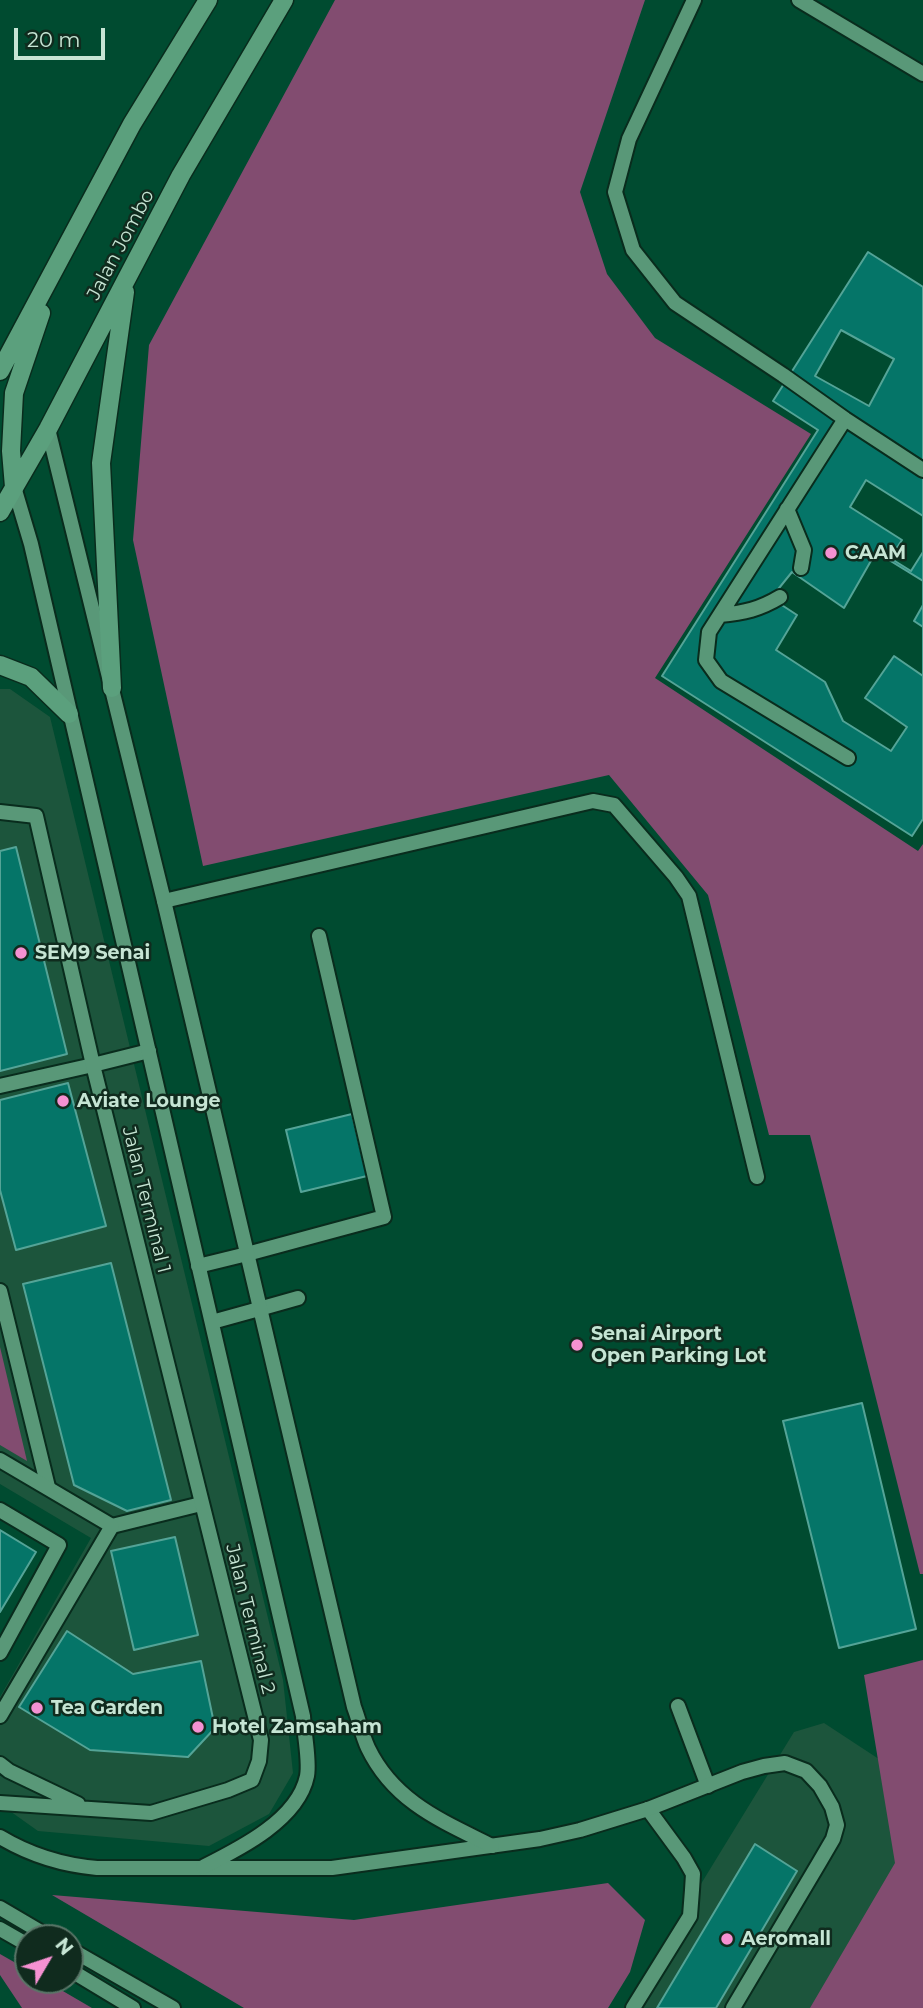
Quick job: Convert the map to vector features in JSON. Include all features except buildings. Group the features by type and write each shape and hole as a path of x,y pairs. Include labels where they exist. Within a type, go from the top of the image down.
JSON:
{"main road":[{"path":"0,371 132,124 208,0"},
{"name":"Jalan Jombo","path":"0,512 48,429 181,175 284,0"},
{"path":"14,487 5,455 15,393 56,268"},
{"path":"112,688 101,463 127,278"},
{"path":"5,455 48,429"},
{"path":"0,665 30,677 69,714"}],"street":[{"path":"694,0 629,139 615,192 633,250 675,303 923,470"},
{"path":"799,0 923,74"},
{"path":"845,419 709,632 706,660 721,681 848,758"},
{"path":"48,429 164,901 354,1707 368,1748 387,1779 424,1812 492,1846"},
{"path":"14,487 31,544 303,1716 307,1776 297,1799 278,1820 237,1850 203,1867"},
{"path":"787,509 804,550 801,568"},
{"path":"720,615 744,613 763,607 780,597"},
{"path":"164,901 593,801 614,805 689,896 757,1177"},
{"name":"Jalan Terminal 1","path":"0,812 36,816 93,1065 201,1504"},
{"path":"198,1266 384,1217 318,936"},
{"path":"0,1086 149,1051"},
{"path":"0,1292 48,1487"},
{"path":"212,1322 298,1298"},
{"path":"0,1460 112,1526 201,1504"},
{"name":"Jalan Terminal 2","path":"2,1803 151,1813 252,1780 259,1760 261,1740 201,1504"},
{"path":"0,1510 59,1545 0,1653"},
{"path":"0,1716 112,1526"},
{"path":"678,1706 708,1786"},
{"path":"0,1837 27,1851 74,1866 332,1868 540,1839 580,1830 648,1809 753,1769 785,1763 806,1771 820,1786 832,1807 837,1825 819,1863 733,2008"},
{"name":"Jalan Terminal 2","path":"0,1764 9,1771 85,1807"},
{"path":"633,2008 690,1916 693,1874 648,1809"},
{"path":"0,1909 26,1924"},
{"path":"84,1957 173,2008"},
{"path":"84,1978 133,2008"}],"shaded area":[{"path":"335,0 645,0 580,192 607,274 655,338 811,434 655,678 918,851 923,844 923,1574 920,1574 810,1135 769,1135 708,895 609,775 203,866 133,540 149,345"},
{"path":"0,689 10,689 50,717 283,1680 293,1773 269,1814 209,1846 38,1831 0,1804 0,1697 91,1538 0,1484"},
{"path":"0,1347 27,1461 0,1445"},
{"path":"923,1660 923,2008 810,2008 895,1863 864,1675"},
{"path":"824,1723 923,1788 923,2008 625,2008 794,1732"},
{"path":"608,1883 645,1920 630,1972 608,2008 244,2008 52,1895 354,1920"},
{"path":"0,1954 14,1962 14,1994 68,1994 92,2008 22,2008 0,1975"}],"place":[{"name":"CAAM","path":"831,553"},
{"name":"SEM9 Senai","path":"21,953"},
{"name":"Aviate Lounge","path":"63,1101"},
{"name":"Senai Airport Open Parking Lot","path":"577,1345"},
{"name":"Tea Garden","path":"37,1708"},
{"name":"Hotel Zamsaham","path":"198,1727"},
{"name":"Aeromall","path":"727,1939"}]}
